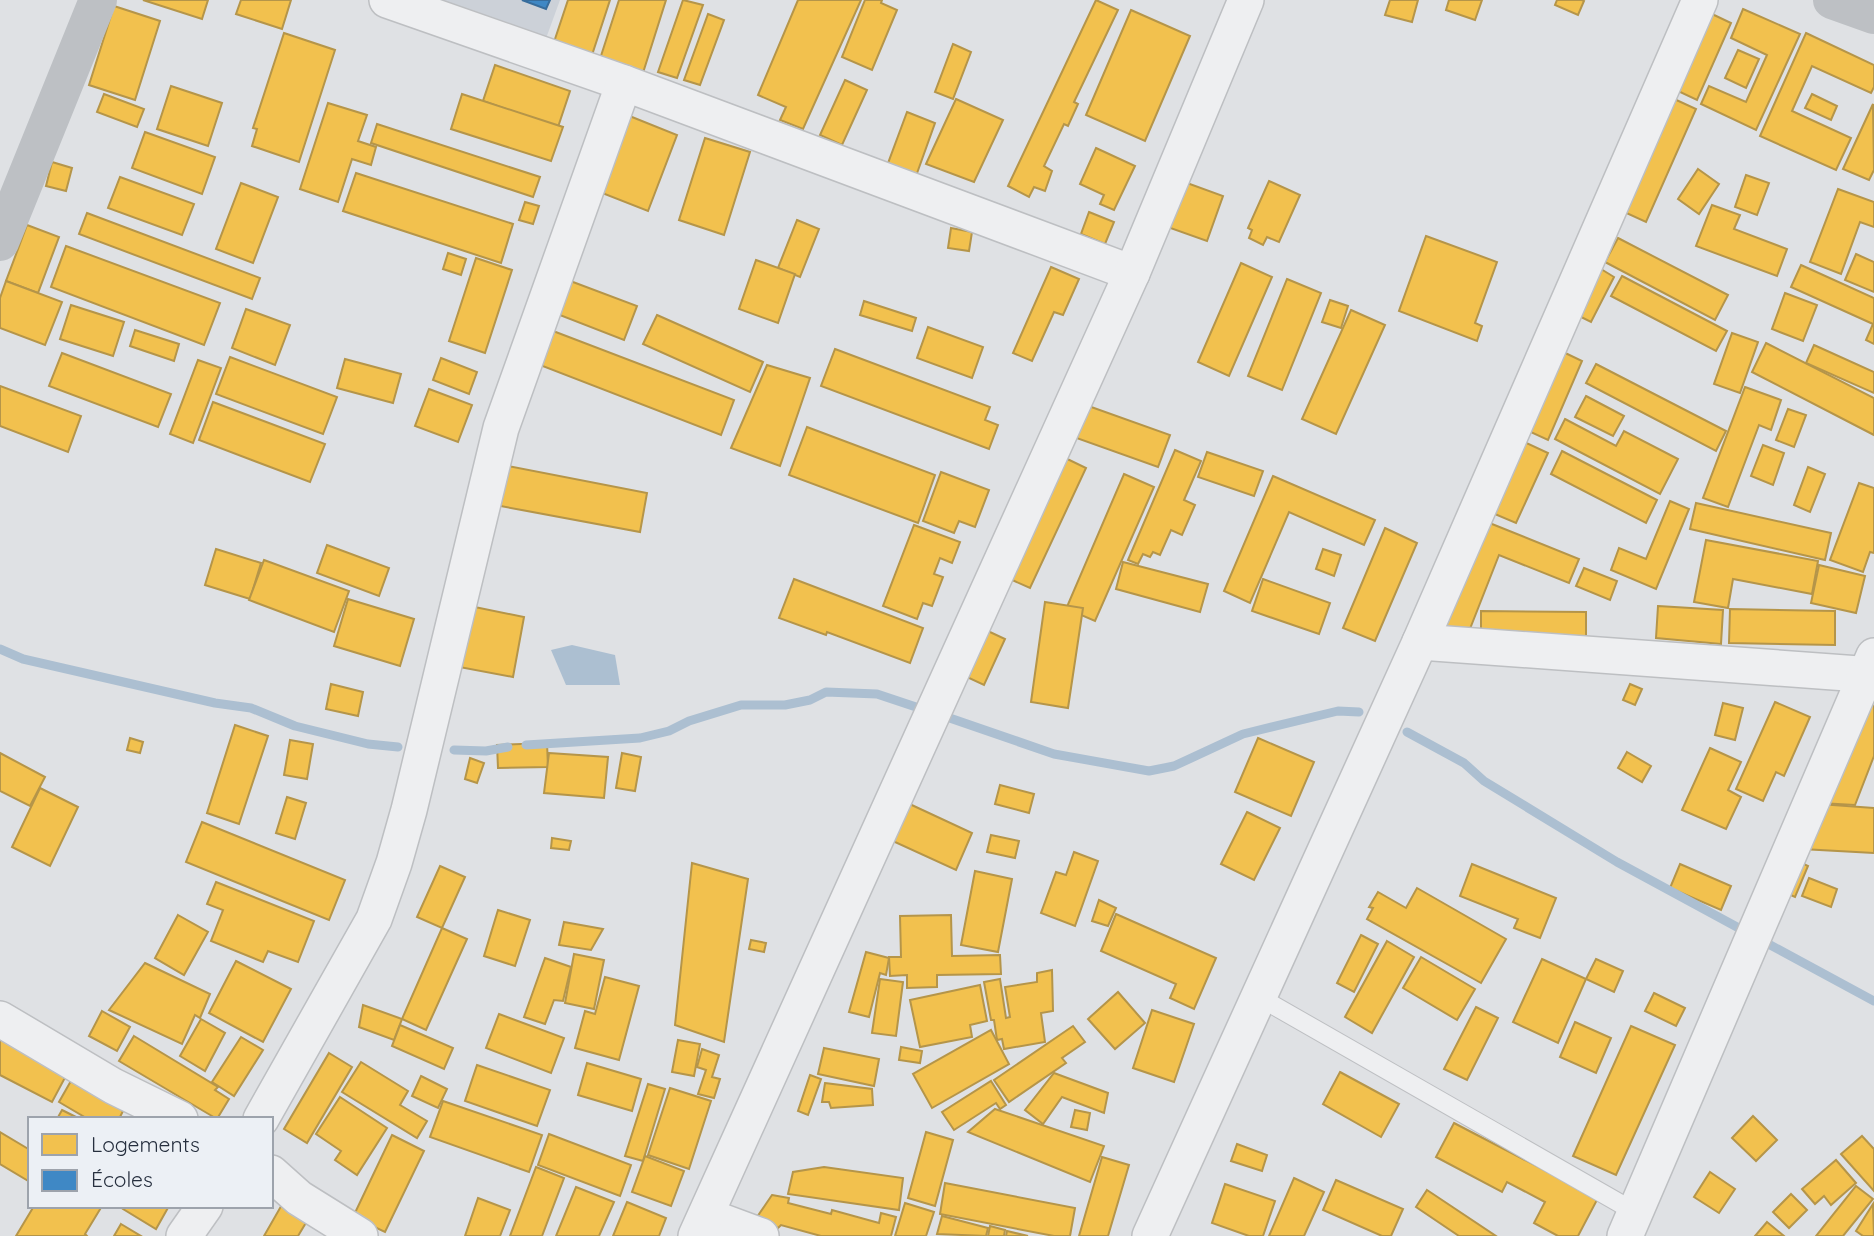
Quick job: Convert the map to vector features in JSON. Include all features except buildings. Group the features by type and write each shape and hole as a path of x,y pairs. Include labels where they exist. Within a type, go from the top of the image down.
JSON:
{"street":[{"path":"0,242 98,0"},
{"path":"387,0 624,83 1132,273"},
{"path":"761,1236 702,1226 1132,273 1246,0"},
{"path":"1150,1236 1420,642 1700,0"},
{"path":"1832,0 1874,15"},
{"path":"262,1117 374,919 394,863 501,429 624,83"},
{"path":"1420,642 1872,668 1630,1224"},
{"path":"0,1019 113,1086 176,1117"},
{"path":"273,1175 299,1198 360,1236"},
{"path":"184,1236 204,1208"}],"lane":[{"path":"1259,997 1630,1224"}],"shaded area":[{"path":"423,0 560,0 544,44"}],"water":[{"path":"572,645 615,655 620,685 566,685 551,650"}],"waterway":[{"path":"0,649 23,659 215,703 251,708 295,726 368,744 398,747"},
{"path":"526,745 640,738 669,731 689,721 741,705 785,705 810,700 826,692 877,694 928,711"},
{"path":"941,715 1054,754 1149,771 1174,766 1243,734 1338,711 1359,712"},
{"path":"1407,732 1464,763 1484,781 1617,862 1748,933"},
{"path":"454,750 486,751 508,747"},
{"path":"1761,940 1874,1001"}]}
